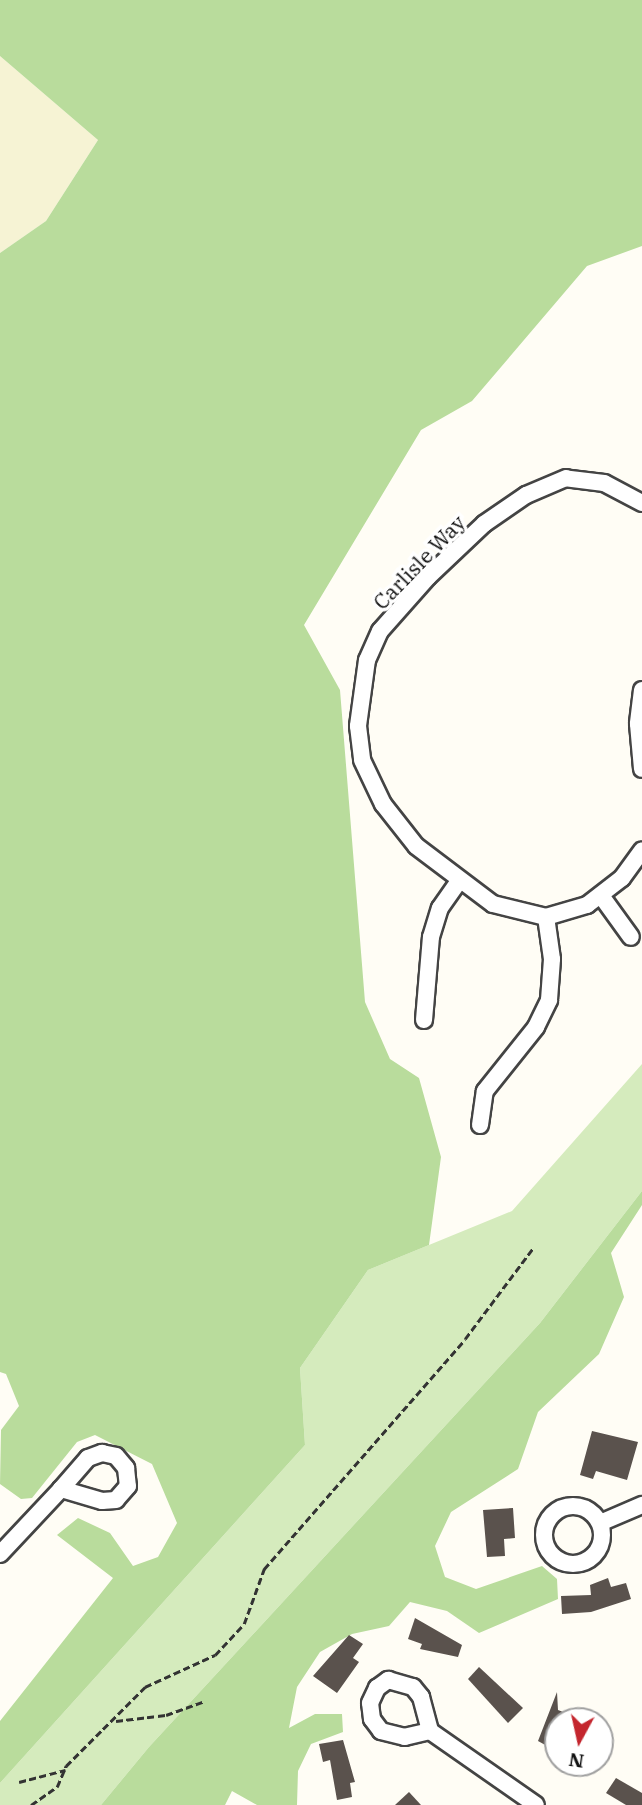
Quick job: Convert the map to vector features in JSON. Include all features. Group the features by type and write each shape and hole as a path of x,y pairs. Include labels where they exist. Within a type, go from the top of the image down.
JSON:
{"street":[{"name":"Carlisle Way","path":"546,917 493,904 458,882 416,846 383,804 362,760 358,726 367,660 376,641 428,577 484,524 526,495 566,478 604,483 642,503"},
{"path":"642,691 638,724 642,769"},
{"path":"480,1125 485,1091 536,1027 549,1000 552,959 546,917 602,897 642,850"},
{"path":"424,1020 430,937 440,908 458,882"},
{"path":"602,897 631,937"},
{"path":"0,1554 61,1489"},
{"path":"600,1524 642,1505"},
{"path":"430,1731 536,1805"}],"path":[{"path":"32,1805 57,1787 65,1770 116,1721 145,1687 215,1655 244,1624 264,1569 465,1339 533,1248"},
{"path":"116,1721 166,1715 205,1701"},
{"path":"19,1782 65,1770"}],"shaded area":[{"path":"0,56 98,140 46,221 0,253"}],"green space":[{"path":"0,0 642,0 642,246 587,266 472,401 421,430 304,625 340,690 365,1002 390,1059 419,1078 441,1157 429,1245 368,1270 300,1368 305,1445 0,1783 0,1721 113,1578 57,1535 78,1518 110,1533 133,1566 158,1557 177,1523 152,1464 95,1435 77,1442 32,1498 21,1499 0,1484 1,1430 19,1406 6,1374 0,1372 0,253 46,221 98,140 0,56"},
{"path":"642,1064 642,1191 540,1323 149,1747 101,1805 0,1805 0,1783 305,1445 300,1368 368,1270 512,1211"},
{"path":"642,1191 642,1205 611,1253 624,1297 599,1354 538,1412 518,1469 451,1512 435,1546 445,1577 476,1589 542,1566 557,1579 558,1599 479,1633 447,1611 410,1602 389,1626 352,1634 320,1652 297,1687 289,1728 315,1714 342,1714 343,1732 311,1744 298,1771 297,1805 257,1805 232,1791 225,1805 101,1805 149,1747 540,1323"}],"building":[{"path":"592,1431 638,1442 627,1480 596,1471 593,1479 580,1475"},
{"path":"513,1508 515,1538 504,1539 505,1556 487,1557 483,1510"},
{"path":"608,1578 611,1587 626,1583 631,1599 591,1612 562,1614 561,1596 591,1595 590,1585"},
{"path":"415,1618 462,1645 458,1657 420,1649 422,1644 408,1639"},
{"path":"349,1635 363,1644 353,1658 359,1662 337,1693 313,1676"},
{"path":"479,1667 523,1708 508,1723 468,1679"},
{"path":"557,1692 558,1707 551,1707"},
{"path":"544,1726 544,1744 538,1741"},
{"path":"343,1740 355,1782 350,1783 352,1797 337,1800 330,1760 323,1762 319,1744"},
{"path":"616,1778 642,1793 642,1805 626,1805 606,1793"},
{"path":"409,1792 421,1805 395,1805"}]}
